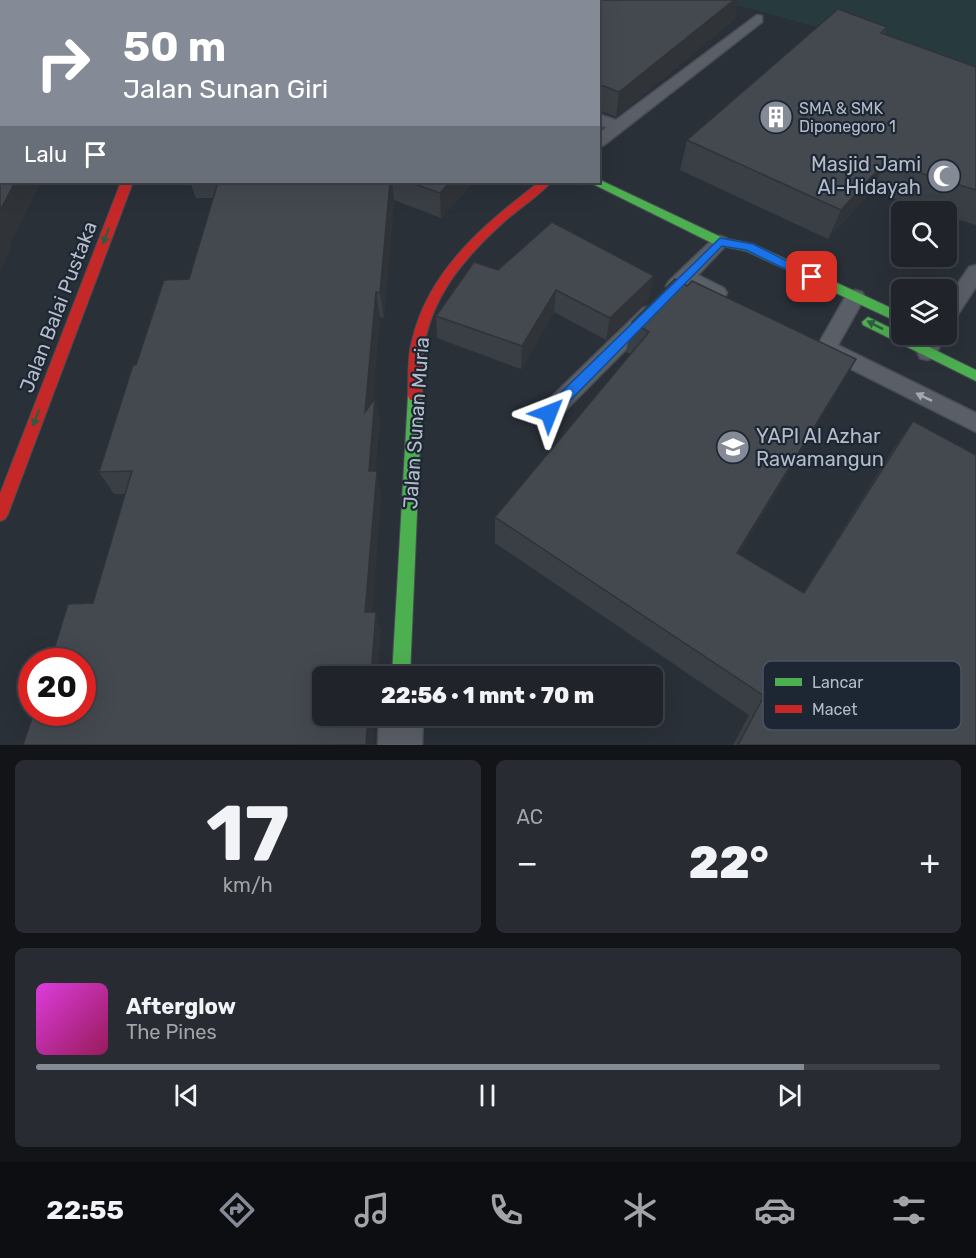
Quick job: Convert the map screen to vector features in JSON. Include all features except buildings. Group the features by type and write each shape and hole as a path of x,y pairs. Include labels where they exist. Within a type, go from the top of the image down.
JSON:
{"street":[{"name":"Jalan Balai Pustaka","path":"0,514 11,458 127,183"},
{"name":"Jalan Sunan Muria","path":"402,666 418,341 433,297 452,269 488,227 544,183"},
{"path":"599,183 720,242 749,247 846,305 891,322"},
{"path":"720,242 738,260"},
{"path":"846,305 891,317"},
{"path":"942,345 976,376"},
{"path":"400,745 401,726"}],"lane":[{"path":"600,140 757,19"},
{"path":"600,120 618,126"},
{"path":"549,413 720,242"},
{"path":"957,300 976,272"},
{"path":"685,277 735,303"},
{"path":"826,348 846,305"},
{"path":"806,338 976,423"}],"green space":[{"path":"718,0 976,0 976,86 810,25"}],"traffic: fast":[{"path":"599,183 720,242 749,247 891,314"},
{"path":"868,322 976,376"},
{"path":"402,666 415,396"}],"traffic: jam":[{"path":"0,514 127,183"},
{"path":"415,396 418,341 426,315 437,292 451,270 485,232 544,183"}],"place":[{"name":"SMA & SMK Diponegoro 1","path":"776,117"},
{"name":"Masjid Jami Al-Hidayah","path":"944,176"},
{"name":"YAPI Al Azhar Rawamangun","path":"733,447"}],"route":[{"path":"549,413 720,242 749,247 812,277"}]}
